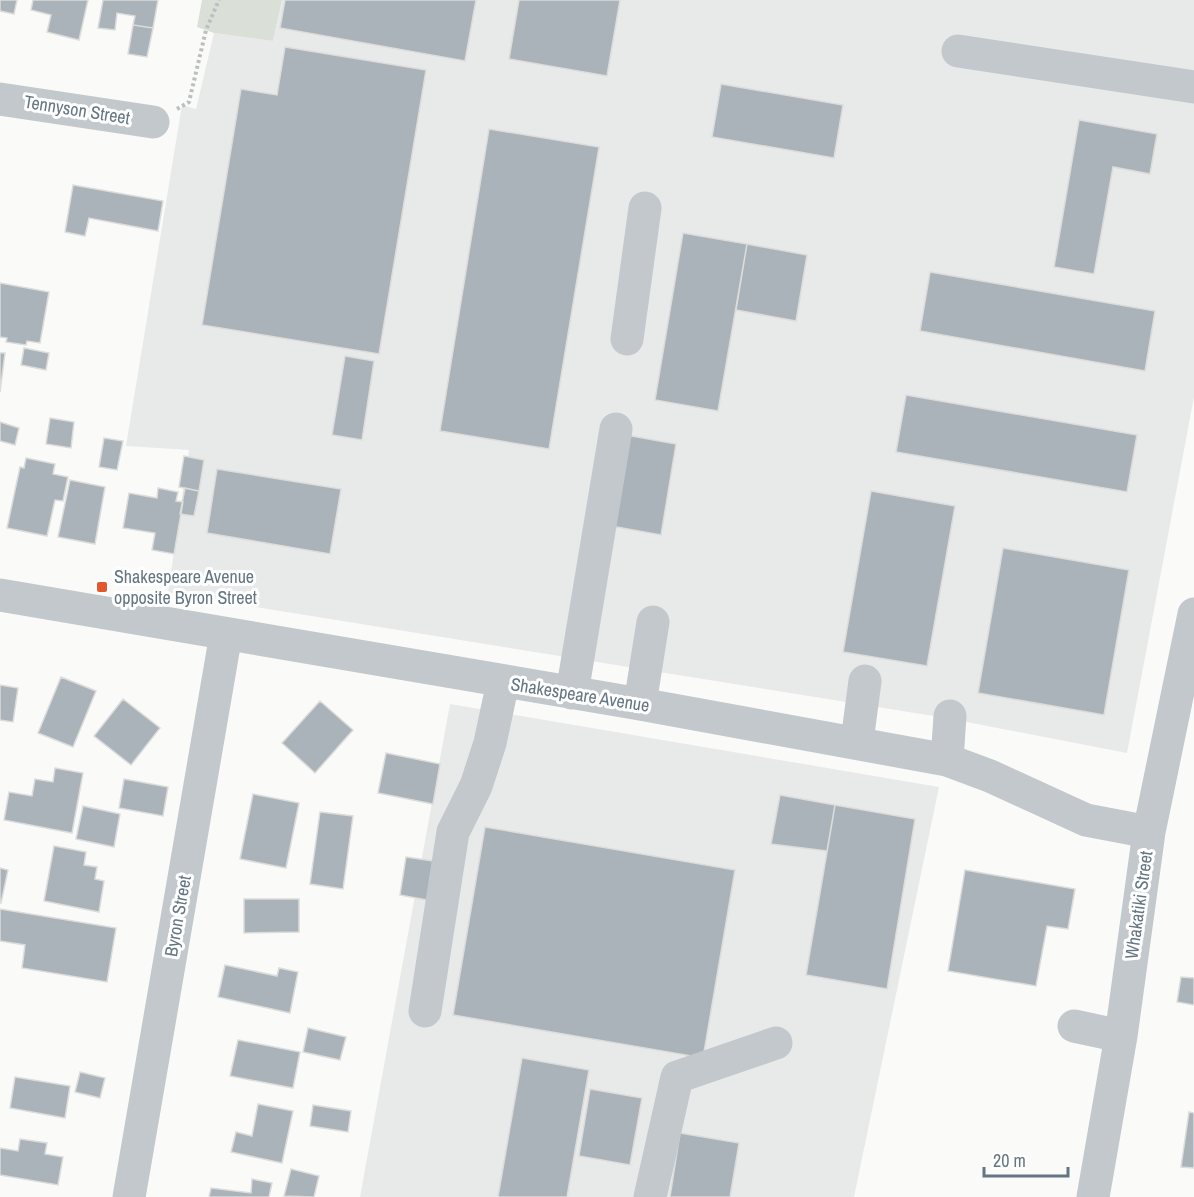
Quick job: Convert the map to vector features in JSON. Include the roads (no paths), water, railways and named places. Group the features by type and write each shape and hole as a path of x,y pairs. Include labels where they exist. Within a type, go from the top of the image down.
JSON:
{"street":[{"path":"958,51 1194,87"},
{"name":"Tennyson Street","path":"0,99 153,122"},
{"path":"627,339 645,208"},
{"path":"572,693 616,429"},
{"name":"Shakespeare Avenue","path":"0,595 857,741 947,760 990,776 1086,820 1149,832"},
{"name":"Whakatiki Street","path":"1094,1197 1121,1036 1149,832 1194,614"},
{"path":"640,704 654,622"},
{"name":"Byron Street","path":"129,1197 226,634"},
{"path":"857,741 865,681"},
{"path":"425,1011 453,832 476,786 490,743 503,682"},
{"path":"947,760 950,716"},
{"path":"1074,1026 1121,1036"},
{"path":"650,1197 677,1077 776,1043"}],"place":[{"name":"Shakespeare Avenue opposite Byron Street","path":"102,587"}]}
